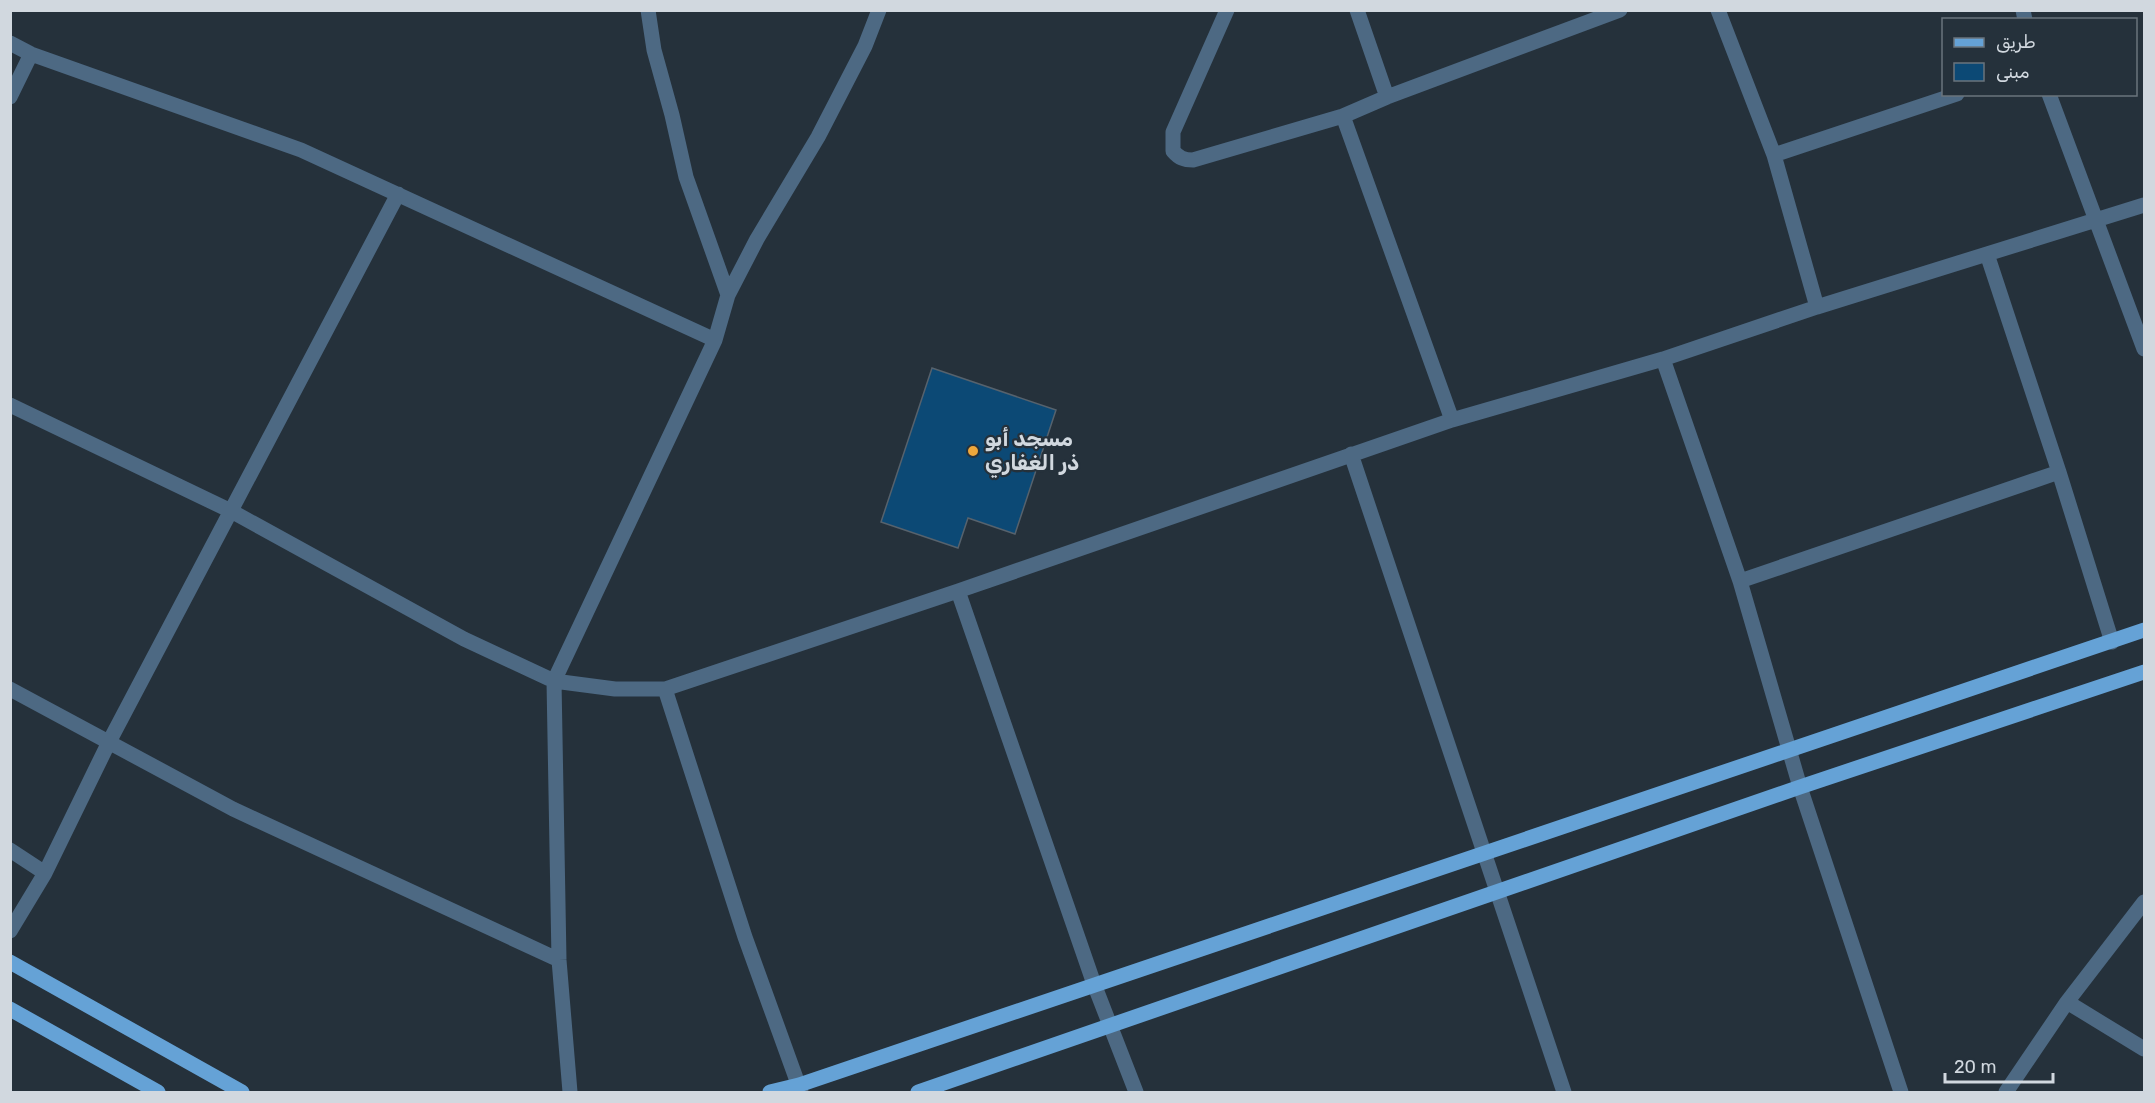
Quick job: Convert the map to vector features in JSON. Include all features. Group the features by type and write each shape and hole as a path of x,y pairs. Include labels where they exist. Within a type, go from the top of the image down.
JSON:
{"main road":[{"path":"770,1092 800,1089 1094,984 2145,630"},
{"path":"918,1092 1800,787 2145,672"},
{"path":"10,963 242,1092"},
{"path":"10,1009 158,1092"}],"street":[{"path":"648,10 654,50 686,177 728,296"},
{"path":"570,1092 559,960 554,681 715,340 728,296 757,239 818,137 865,46 879,10"},
{"path":"1227,10 1173,132 1173,151 1185,160 1193,160 1343,116 1387,97 1620,10"},
{"path":"1357,10 1387,97"},
{"path":"1718,10 1774,155 1817,308"},
{"path":"10,43 32,54 301,150 715,340"},
{"path":"10,97 32,54"},
{"path":"1774,155 1951,96"},
{"path":"2050,96 2145,349"},
{"path":"1343,116 1452,420"},
{"path":"10,931 45,873 109,742 399,195"},
{"path":"10,405 231,511 464,639 554,681 615,689 665,689 958,591 1452,420 1663,359 2145,205"},
{"path":"1987,254 2112,642"},
{"path":"1663,359 1740,581 1800,787 1901,1092"},
{"path":"1351,454 1564,1092"},
{"path":"1740,581 2059,472"},
{"path":"958,591 1094,984 1136,1092"},
{"path":"10,689 233,809 559,960"},
{"path":"665,689 745,937 800,1089"},
{"path":"10,850 45,873"},
{"path":"2006,1092 2067,1002 2145,902"},
{"path":"2067,1002 2145,1049"}],"building":[{"name":"مسجد أبو ذر الغفاري","path":"932,368 1056,410 1015,534 968,518 958,548 881,522"}],"place":[{"name":"مسجد أبو ذر الغفاري","path":"973,451"}]}
